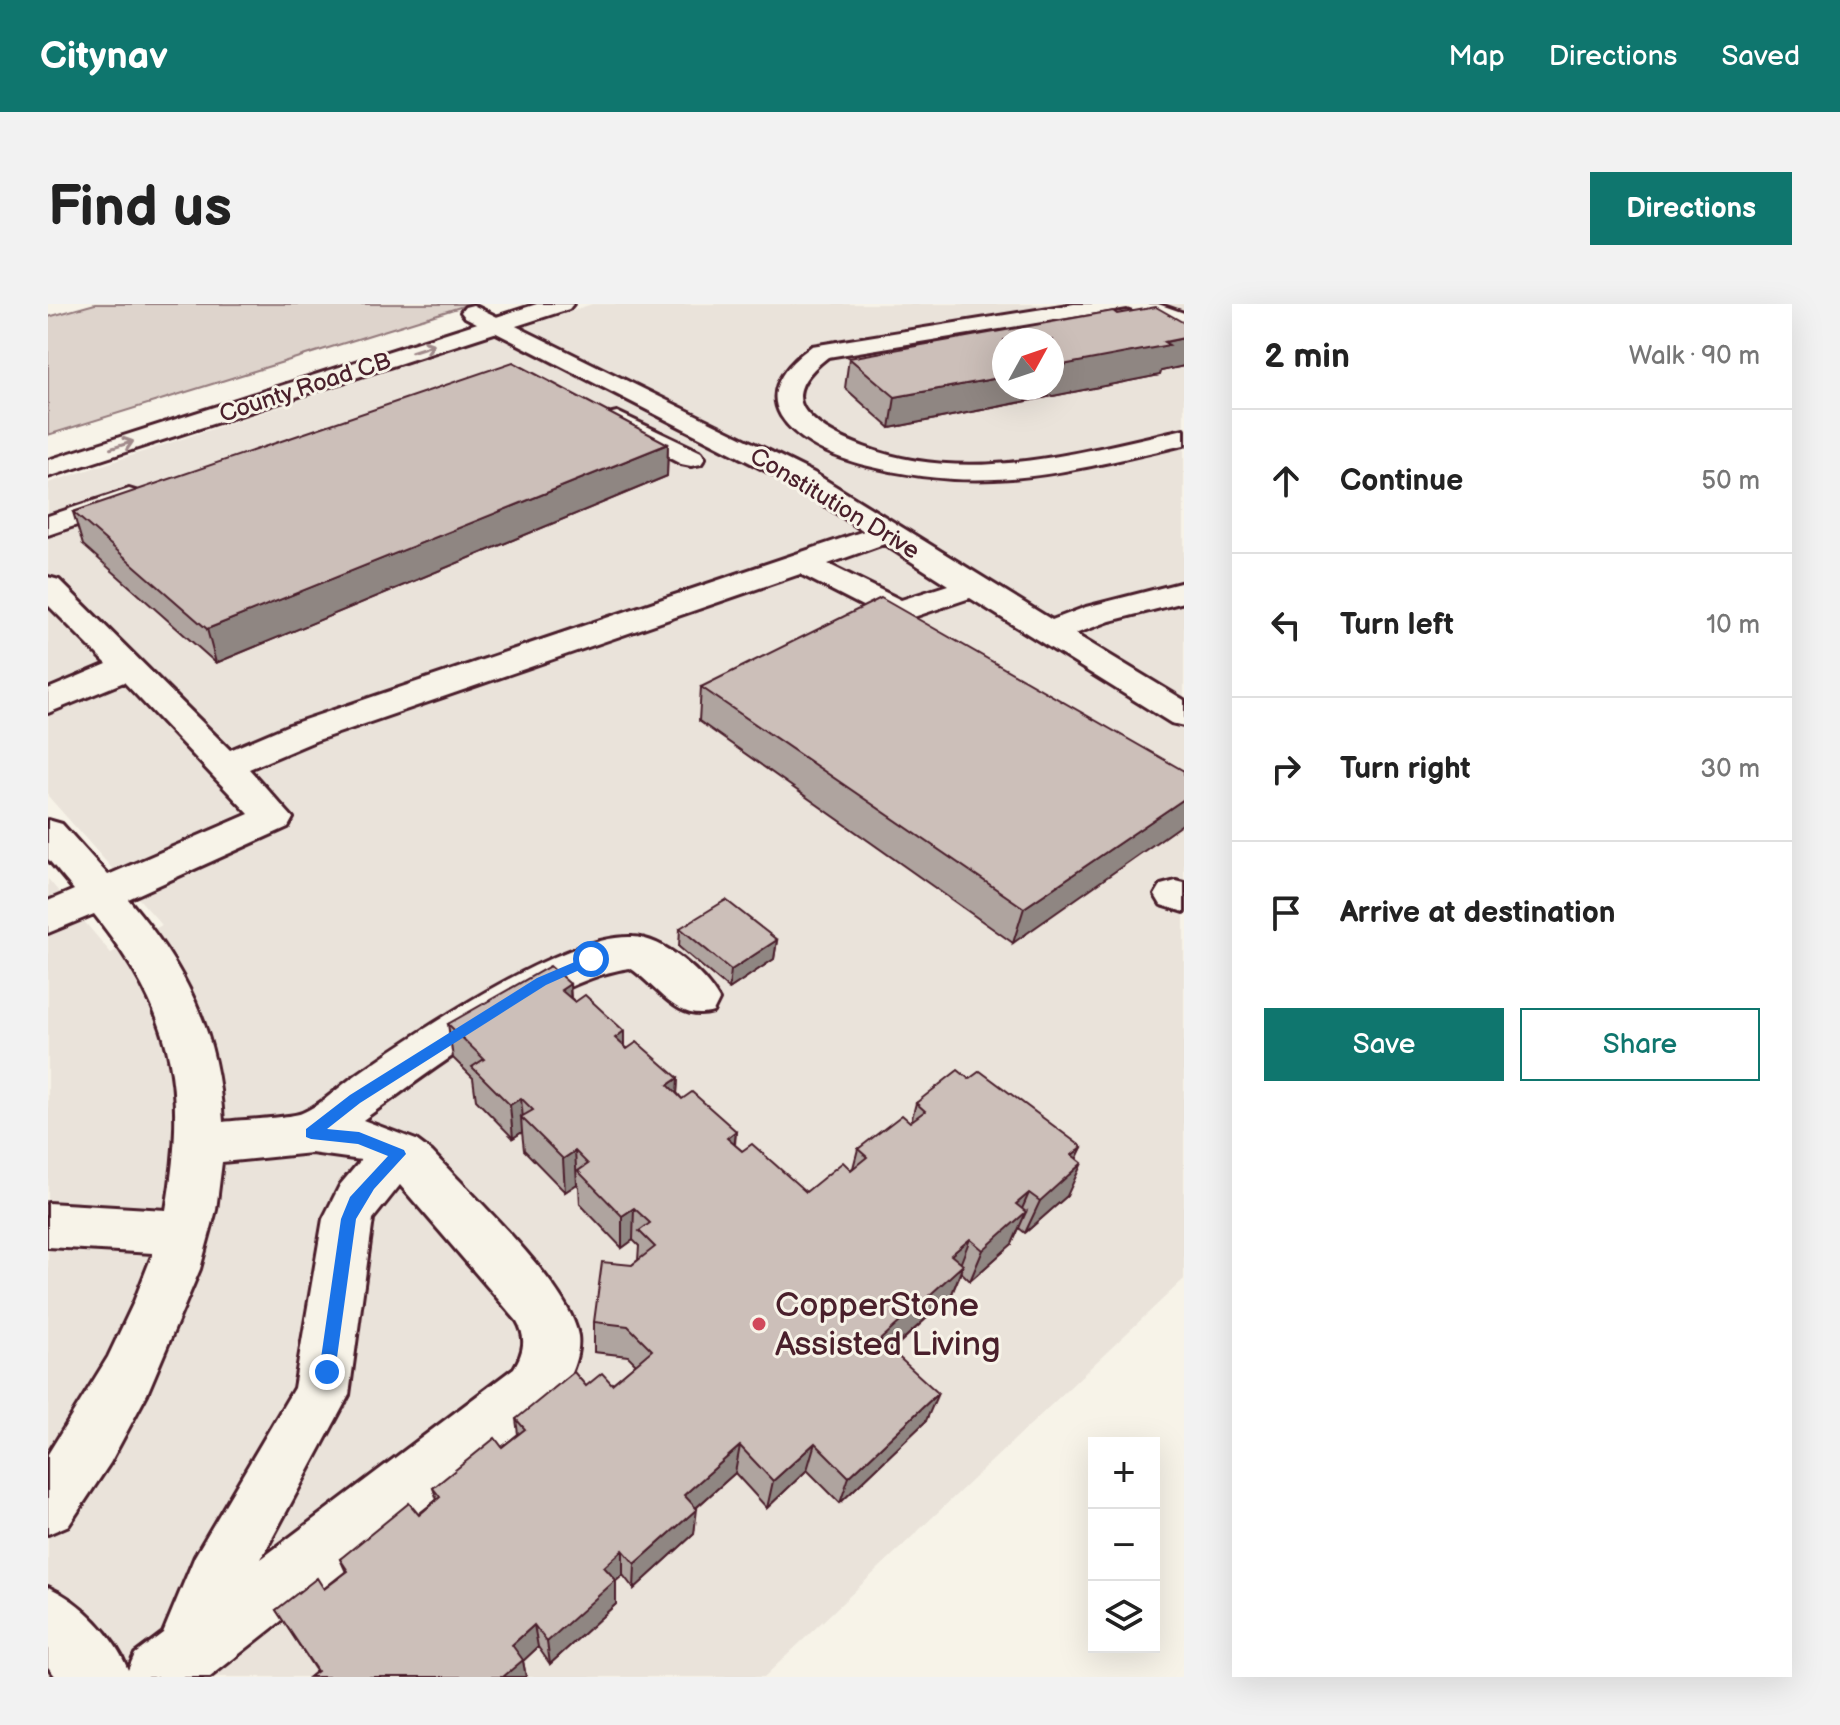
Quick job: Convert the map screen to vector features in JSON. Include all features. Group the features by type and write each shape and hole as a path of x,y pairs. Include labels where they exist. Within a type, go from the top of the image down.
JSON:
{"street":[{"name":"County Road CB","path":"48,444 490,313 561,304"},
{"path":"1118,304 821,351 801,365 793,376 787,394 790,410 802,428 825,442 871,458 942,471 1010,472 1177,444"},
{"path":"1136,304 1184,321"},
{"path":"1067,312 1110,330"},
{"name":"County Road CB","path":"48,469 490,313"},
{"name":"Constitution Drive","path":"490,313 804,479 973,587 1184,715"},
{"path":"1138,329 1163,338"},
{"path":"617,420 659,404"},
{"path":"589,406 691,458"},
{"path":"48,526 148,491"},
{"path":"225,766 302,733 888,533"},
{"path":"801,562 939,634"},
{"path":"48,587 274,818 48,918"},
{"path":"899,612 973,587"},
{"path":"1049,633 1098,614 1184,592"},
{"path":"48,702 129,667"},
{"path":"48,833 100,894 161,977 182,1020 196,1085 199,1145 185,1233 127,1377 68,1478 48,1504"},
{"path":"311,1133 355,1099 541,981 591,959 634,952 646,957 697,1000"},
{"path":"172,1666 534,1387 549,1363 553,1337 543,1312 425,1178 399,1154 359,1138 311,1133 199,1145"},
{"path":"172,1666 217,1578 321,1395 348,1219 355,1201 399,1154"},
{"path":"48,1225 185,1233"},
{"path":"48,1619 99,1677"}],"shaded area":[{"path":"95,304 470,304 48,435 48,317"},
{"path":"592,304 1184,304 1184,1279 764,1677 48,1677 48,879 111,953 162,925 48,796 48,483"}],"building":[{"path":"1156,307 1184,323 1184,338 1164,342 1169,345 1064,365 1064,328 1018,328 1113,311 1117,314"},
{"path":"992,333 992,379 895,397 849,358"},
{"path":"513,362 668,444 207,629 73,512"},
{"path":"881,598 1184,771 1184,799 1024,908 701,687"},
{"path":"726,900 777,940 731,970 680,928"},
{"name":"CopperStone Assisted Living","path":"550,966 570,984 561,990 575,1002 585,995 624,1031 615,1038 627,1049 637,1042 678,1078 668,1085 682,1099 692,1092 736,1131 727,1138 742,1151 752,1144 806,1192 843,1162 851,1170 867,1157 858,1149 902,1115 910,1122 925,1111 916,1103 958,1070 969,1079 980,1071 1082,1147 1072,1155 1082,1163 1040,1201 1029,1193 1016,1204 1026,1212 983,1250 970,1239 951,1255 963,1265 880,1340 938,1393 849,1477 815,1443 773,1481 740,1446 684,1495 697,1509 635,1564 623,1550 604,1567 616,1580 547,1642 534,1625 512,1645 523,1660 503,1677 309,1677 317,1671 276,1610 317,1578 324,1589 348,1571 340,1559 409,1503 419,1515 440,1497 433,1488 495,1438 502,1447 525,1429 516,1419 574,1372 586,1386 602,1373 612,1384 652,1350 628,1326 594,1322 602,1262 632,1265 655,1247 639,1231 650,1223 634,1208 622,1216 578,1171 588,1164 575,1151 563,1159 521,1117 533,1110 521,1098 510,1105 472,1067 484,1059 448,1024"}],"place":[{"name":"CopperStone Assisted Living","path":"759,1324"}],"route":[{"path":"327,1372 348,1219 355,1201 399,1154 359,1138 311,1133 355,1099 541,981 591,959"}]}
